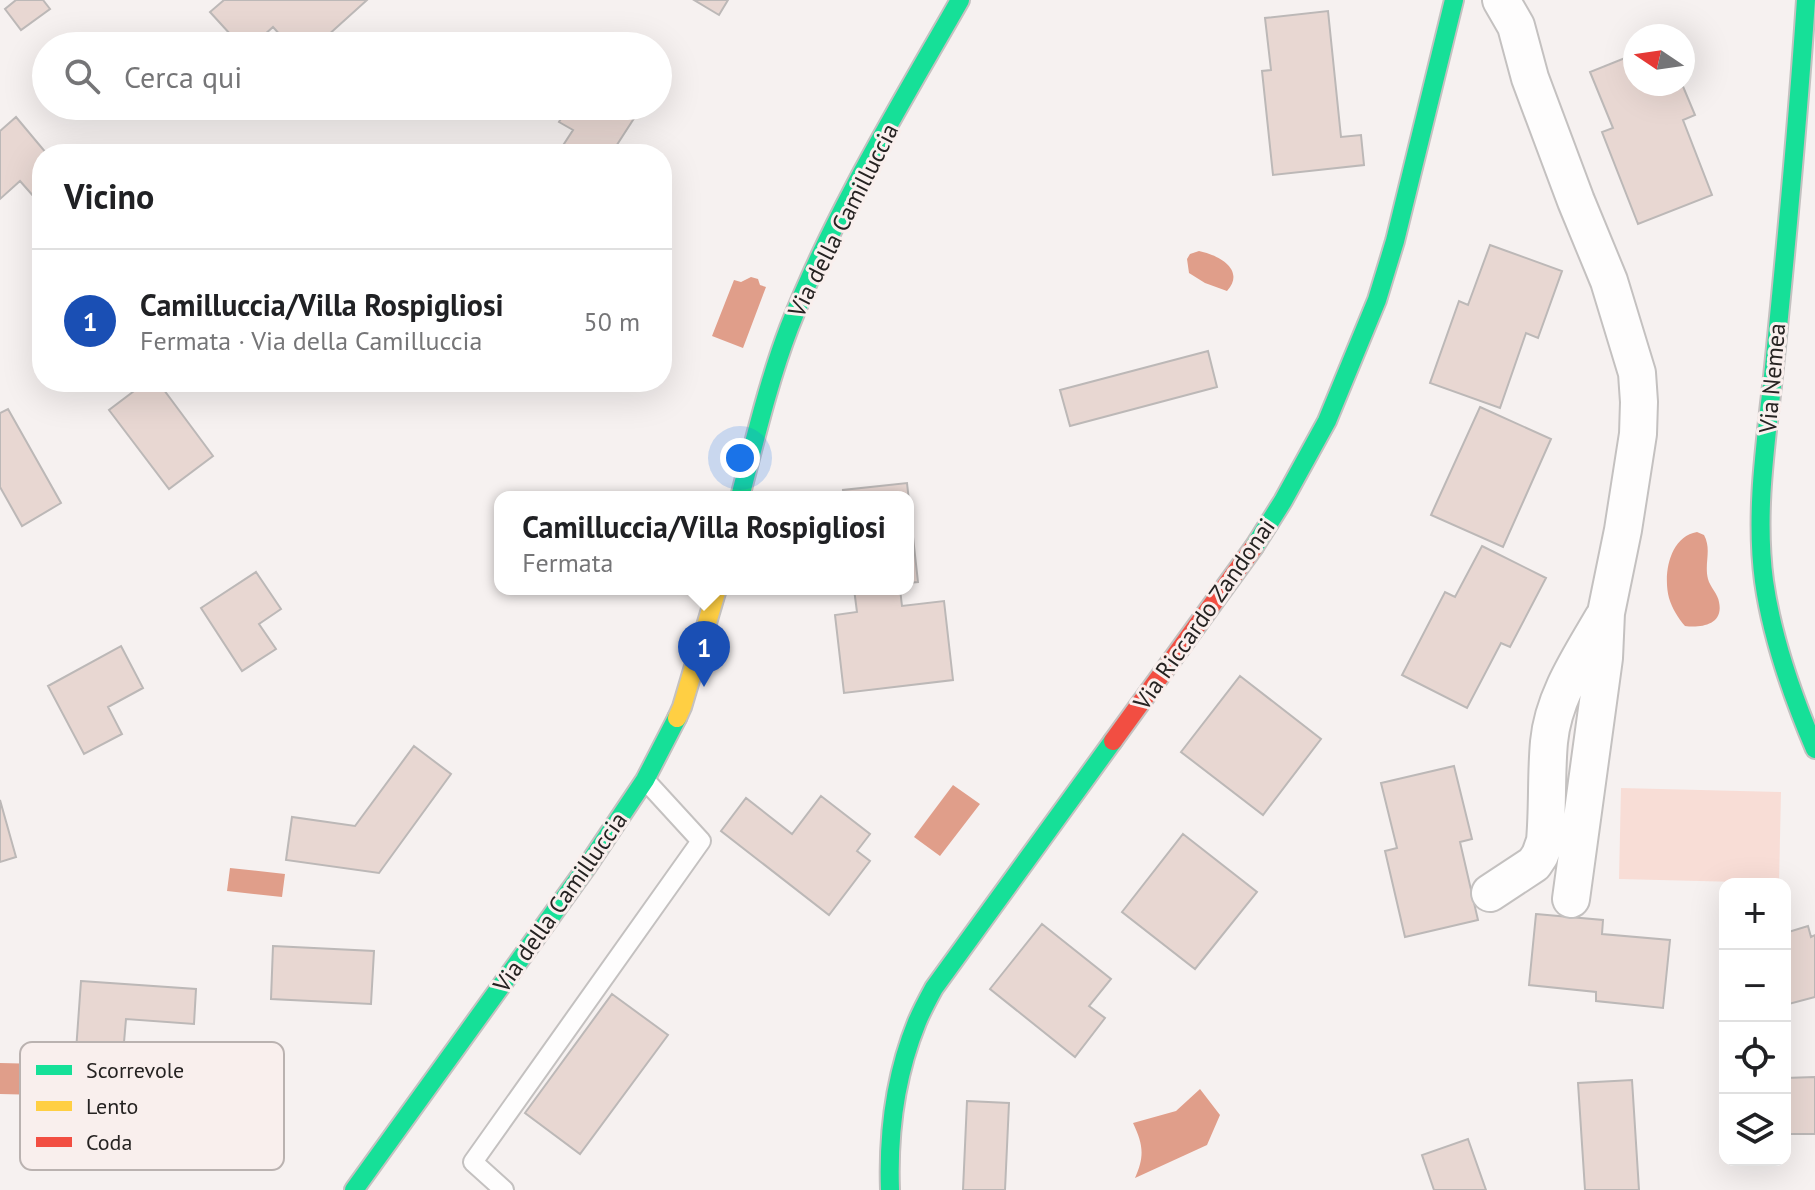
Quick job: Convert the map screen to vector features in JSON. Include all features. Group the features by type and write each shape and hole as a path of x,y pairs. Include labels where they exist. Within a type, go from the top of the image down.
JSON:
{"street":[{"name":"Via della Camilluccia","path":"742,491 781,349 801,298 849,199 960,0"},
{"name":"Via Riccardo Zandonai","path":"890,1190 891,1128 896,1093 914,1030 934,988 1256,544 1327,421 1387,269 1454,0"},
{"path":"1501,0 1516,26 1535,92 1609,281 1637,373 1638,434 1606,613 1604,658 1571,899"},
{"name":"Via Nemea","path":"1806,0 1799,95 1804,138 1764,459 1760,529 1763,579 1775,643 1815,749"},
{"name":"Via della Camilluccia","path":"354,1190 594,857 645,780 682,707 715,595"},
{"path":"1490,893 1534,864 1540,855 1545,841 1549,741 1553,723 1562,694 1606,613"}],"lane":[{"path":"504,1190 473,1162 701,841 645,780"}],"shaded area":[{"path":"1199,251 1222,260 1232,270 1232,283 1227,291 1189,273 1187,259 1190,254"},
{"path":"751,277 766,287 743,348 712,336 734,280 741,282"},
{"path":"1697,532 1704,535 1706,541 1708,579 1720,610 1710,623 1685,626 1669,598 1668,568 1680,541"},
{"path":"953,785 980,804 940,856 914,837"},
{"path":"1621,788 1781,792 1779,878 1719,878 1719,882 1619,879"},
{"path":"230,868 285,874 282,897 227,891"},
{"path":"0,1063 20,1063 20,1094 0,1094"},
{"path":"1200,1089 1220,1115 1207,1145 1135,1178 1142,1150 1133,1123 1176,1111"}],"building":[{"path":"16,0 43,0 50,9 21,30 5,9"},
{"path":"224,0 367,0 332,32 277,32 273,27 267,32 228,32 210,12"},
{"path":"694,0 728,0 719,15"},
{"path":"1328,11 1341,137 1361,135 1364,165 1273,175 1262,71 1271,70 1265,18"},
{"path":"1623,59 1623,96 1687,96 1695,115 1683,120 1712,195 1638,224 1602,132 1613,128 1590,72"},
{"path":"16,117 39,144 32,144 32,195 20,181 0,199 0,131"},
{"path":"633,120 617,144 564,144 573,130 559,122"},
{"path":"1490,245 1562,271 1538,338 1526,333 1500,408 1430,383 1459,301 1468,305"},
{"path":"1208,351 1217,387 1070,426 1060,390"},
{"path":"133,392 165,392 213,456 169,489 109,410"},
{"path":"1480,407 1551,439 1503,547 1431,515"},
{"path":"8,409 61,503 22,526 0,487 0,413"},
{"path":"907,483 908,491 843,491"},
{"path":"914,546 918,582 914,582"},
{"path":"1482,546 1546,578 1510,647 1501,643 1467,708 1402,675 1445,592 1455,597"},
{"path":"256,572 281,609 259,624 276,649 242,671 201,608"},
{"path":"855,595 901,595 902,606 944,601 953,680 844,693 835,615 857,612"},
{"path":"121,646 143,688 108,707 122,734 84,754 48,686"},
{"path":"1240,676 1321,739 1263,815 1181,752"},
{"path":"414,746 451,774 379,873 286,860 292,817 355,826"},
{"path":"1454,766 1472,839 1460,842 1478,920 1405,937 1385,851 1397,848 1381,783"},
{"path":"821,796 870,834 857,851 870,861 829,915 721,831 746,798 792,834"},
{"path":"0,800 16,857 0,862"},
{"path":"1183,834 1257,892 1195,969 1122,912"},
{"path":"1536,914 1603,920 1602,934 1670,940 1663,1008 1596,1001 1596,992 1529,985"},
{"path":"1042,924 1111,979 1089,1006 1105,1018 1075,1057 990,989"},
{"path":"1808,926 1811,937 1815,935 1815,997 1791,1003 1791,950 1791,931"},
{"path":"273,946 374,951 371,1004 271,999"},
{"path":"81,981 196,989 194,1024 126,1019 124,1042 77,1042"},
{"path":"612,994 668,1035 580,1154 525,1113"},
{"path":"1815,1077 1815,1134 1791,1134 1791,1078"},
{"path":"1632,1080 1639,1190 1585,1190 1578,1083"},
{"path":"967,1101 1009,1103 1005,1190 963,1190"},
{"path":"1468,1139 1486,1190 1434,1190 1422,1155"}],"traffic: fast":[{"path":"742,491 775,370 807,285 868,161 960,0"},
{"path":"1254,547 1327,421 1377,300 1395,241 1454,0"},
{"path":"1806,0 1788,223 1763,469 1761,553 1772,624 1791,687 1815,749"},
{"path":"354,1190 586,868 645,780 677,718"},
{"path":"890,1190 890,1147 898,1084 909,1042 923,1009 934,988 1113,741"}],"traffic: slow":[{"path":"677,718 715,595"}],"traffic: jam":[{"path":"1113,741 1254,547"}],"place":[{"name":"Camilluccia/Villa Rospigliosi","path":"704,687"}]}
